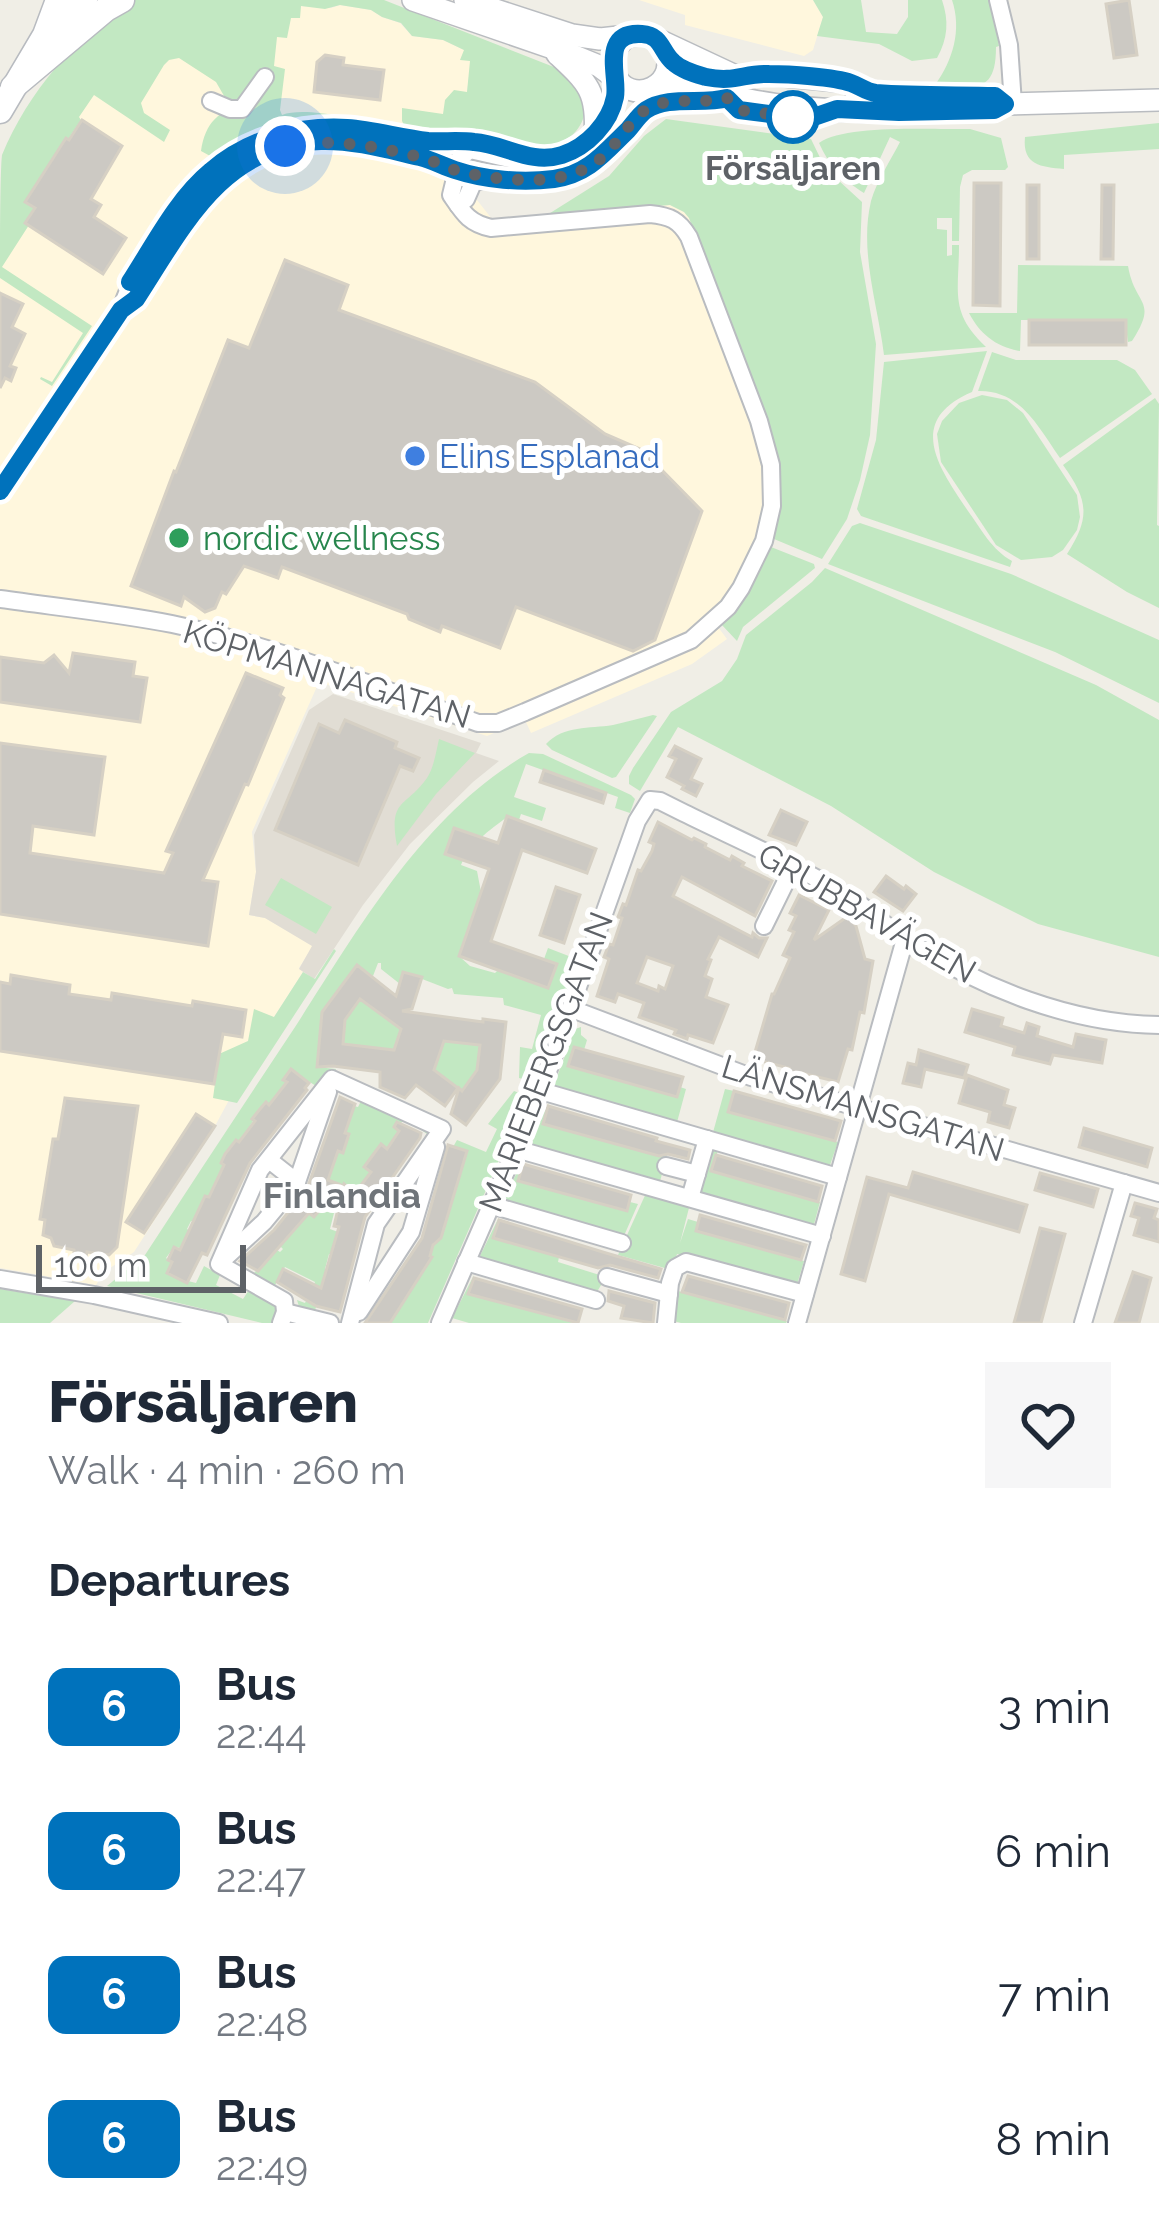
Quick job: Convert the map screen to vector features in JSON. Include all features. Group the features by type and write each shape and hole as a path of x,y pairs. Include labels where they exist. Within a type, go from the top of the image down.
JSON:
{"main road":[{"path":"0,110 45,35 58,0"},
{"path":"45,35 85,0"},
{"path":"13,87 122,0"}],"street":[{"path":"413,0 599,66 632,90 652,94 714,91 727,98 899,112 1159,100"},
{"path":"465,0 572,35 600,39 646,34 666,52 742,79 816,90 995,96 1009,104"},
{"path":"998,0 1009,45 1009,104"},
{"path":"626,38 612,55 615,102 595,135 566,154 518,161 470,150 460,158 457,171 452,195 458,205 473,183 488,178 573,175 598,161 622,134 621,125 668,70 666,52"},
{"path":"547,46 591,90 595,135"},
{"path":"211,101 242,109 265,76"},
{"path":"0,491 121,310 130,282 209,172 264,140 297,130 348,128 430,141 478,142 528,158"},
{"path":"121,310 136,299 203,198 235,169 268,152 302,143 346,142 488,178"},
{"name":"KÖPMANNAGATAN","path":"0,598 211,634 322,666 478,723 525,712 691,640 742,588 770,524 773,482 759,421 689,237 672,218 650,214 491,228 474,224 458,205"},
{"name":"GRUBBAVÄGEN","path":"650,800 848,896 905,939 997,988 1070,1013 1132,1025 1159,1025"},
{"name":"MARIEBERGSGATAN","path":"445,1322 466,1262 541,1091 637,821 650,800"},
{"path":"764,926 793,867"},
{"path":"797,1323 905,939"},
{"name":"LÄNSMANSGATAN","path":"572,1009 713,1064 1159,1193"},
{"path":"219,1264 260,1170 332,1079"},
{"path":"332,1079 442,1129"},
{"path":"219,1264 264,1222 297,1182 332,1079"},
{"path":"541,1091 838,1177"},
{"path":"294,1127 314,1134"},
{"path":"351,1323 376,1224 442,1129"},
{"path":"351,1323 411,1232 442,1129"},
{"path":"690,1198 707,1139"},
{"path":"516,1150 822,1236"},
{"path":"269,1160 297,1182"},
{"path":"666,1166 697,1174"},
{"path":"1084,1323 1124,1184"},
{"path":"244,1205 264,1222"},
{"path":"491,1205 622,1243"},
{"path":"466,1262 596,1300"},
{"path":"665,1323 675,1268 686,1262 805,1294"},
{"path":"219,1264 284,1301 283,1318 330,1323"},
{"path":"608,1277 670,1294"},
{"path":"0,1279 219,1323"}],"shaded area":[{"path":"639,0 813,0 823,17 813,50 804,56 685,25 685,15"},
{"path":"301,6 371,10 400,23 412,36 443,40 464,50 471,61 467,92 443,114 408,133 401,158 473,195 492,219 670,205 689,218 767,422 779,498 774,539 750,589 718,627 727,639 692,664 531,733 525,720 487,736 319,682 252,832 256,872 249,915 265,918 313,946 299,968 303,972 215,1126 134,1252 104,1272 96,1285 0,1268 0,249 83,70 290,24"},
{"path":"333,694 481,743 476,753 499,761 410,844 314,979 299,969 312,946 265,918 249,915 256,872 254,835 309,710"}],"green space":[{"path":"134,0 384,0 564,71 582,92 583,119 575,132 550,145 408,133 402,108 443,114 445,100 454,90 467,92 470,61 460,60 464,50 443,40 412,36 401,23 371,10 340,5 325,9 301,6 300,18 291,18 287,38 277,37 274,66 285,69 280,110 282,115 314,112 371,124 292,123 246,138 212,157 201,151 210,125 245,103 227,101 216,82 179,58 164,65 141,103 144,113 170,130 164,142 94,95 26,202 35,208 26,222 29,225 2,267 92,326 52,386 41,377 52,382 83,333 0,278 2,155 25,109 56,67"},
{"path":"813,0 861,0 866,32 897,34 908,17 908,0 942,0 946,29 937,58 912,61 879,44 817,36 823,17"},
{"path":"952,0 991,0 999,46 992,74 980,85 935,85 954,44"},
{"path":"666,119 811,139 825,168 862,202 860,252 876,344 870,435 847,519 822,559 774,539 779,498 767,422 689,218 670,205 547,215 609,176"},
{"path":"1159,123 1159,149 1064,155 1064,169 1035,163 1025,146 1025,137"},
{"path":"970,129 1001,138 1008,167 963,175 959,241 952,241 952,218 937,218 937,229 947,230 947,256 952,255 952,245 959,245 961,312 986,347 884,355 868,259 868,220 880,178 900,142 890,137 864,193 837,172 819,143 869,130"},
{"path":"1018,265 1128,266 1144,310 1132,341 1128,342 1125,320 1021,320 1020,351 990,338 969,313 1017,313"},
{"path":"987,351 972,392 939,417 933,431 934,447 957,495 993,545 1012,561 1010,567 861,516 857,509 876,440 884,362"},
{"path":"992,352 1016,360 1117,360 1135,370 1152,394 1060,458 1017,404 993,392 978,391"},
{"path":"982,395 1007,400 1023,413 1077,495 1077,530 1052,557 1021,560 996,545 941,462 937,434 942,421 959,403"},
{"path":"1155,398 1159,404 1159,608 1067,554 1080,529 1083,509 1078,488 1063,465"},
{"path":"860,523 1011,574 1159,640 1159,703 1055,652 828,564 852,526"},
{"path":"771,547 815,568 743,627 737,641 721,624 750,588"},
{"path":"825,568 1096,685 1159,720 1159,957 1038,924 934,872 831,806 678,727 640,791 629,784 633,768 671,712 722,681 746,635"},
{"path":"657,716 616,777 546,744 569,731"},
{"path":"439,739 475,753 397,846 397,811 427,778"},
{"path":"529,753 543,754 635,799 630,813 615,808 618,797 526,764 514,797 546,808 542,821 521,814 519,820 507,817 475,844 461,865 477,871 481,892 459,956 470,966 498,970 547,988 556,965 544,959 548,948 579,960 533,1082 519,1078 520,1047 532,1049 541,1015 504,1005 503,998 454,994 452,988 404,972 400,984 381,969 381,963 373,976 356,965 322,1018 317,1067 336,1069 334,1077 316,1086 291,1070 283,1079 287,1082 269,1105 265,1103 224,1165 209,1197 205,1196 196,1223 191,1221 187,1229 192,1232 187,1243 174,1247 166,1258 172,1262 167,1273 186,1283 196,1283 204,1266 220,1275 216,1285 243,1299 249,1290 277,1306 273,1323 107,1286 145,1255 398,874 458,806"},
{"path":"281,878 332,907 316,934 265,905"},
{"path":"334,949 237,1103 213,1098 219,1054 248,1041 254,1009 274,1017 303,972 315,979"},
{"path":"360,999 401,1029 394,1050 343,1044 345,1021"},
{"path":"581,1027 587,1040 584,1050 573,1047 569,1066 676,1097 680,1087 686,1089 676,1126 552,1090 575,1029"},
{"path":"429,1040 480,1045 476,1071 462,1091 422,1061 437,1060 441,1051"},
{"path":"725,1089 734,1091 729,1112 838,1142 829,1168 712,1136"},
{"path":"514,1091 527,1096 428,1323 390,1323 432,1257 428,1254 467,1151 453,1147 457,1140 486,1152 497,1129 488,1124"},
{"path":"340,1093 362,1097 429,1130 430,1136 405,1119 397,1123 394,1127 399,1131 387,1149 380,1145 365,1167 371,1172 355,1193 349,1189 339,1213 334,1213 330,1229 338,1232 314,1313 300,1310 297,1300 305,1303 315,1282 285,1267 273,1289 251,1276 283,1249 280,1246 314,1201 338,1151 343,1152 354,1106 361,1101"},
{"path":"549,1103 543,1123 669,1148 659,1185 525,1148"},
{"path":"712,1149 718,1150 712,1172 820,1202 813,1228 696,1196"},
{"path":"523,1160 518,1181 626,1211 630,1202 638,1204 623,1238 501,1205"},
{"path":"647,1191 690,1204 680,1243 688,1219 698,1222 697,1231 804,1261 796,1288 677,1254 672,1270 618,1255"},
{"path":"499,1217 493,1238 606,1277 595,1295 477,1262"},
{"path":"684,1269 678,1291 786,1323 670,1320 672,1284"},
{"path":"474,1275 469,1294 574,1323 469,1323 452,1318"},
{"path":"0,1289 75,1301 50,1323 0,1323"}],"building":[{"path":"1129,0 1137,55 1114,58 1106,4"},
{"path":"325,55 344,58 343,65 384,70 380,100 314,92 317,62"},
{"path":"82,120 122,146 91,199 101,205 94,217 126,238 103,274 25,223 35,208 25,202"},
{"path":"974,183 1001,183 1000,306 973,305"},
{"path":"1027,185 1039,185 1039,259 1027,259"},
{"path":"1102,185 1114,185 1113,259 1101,259"},
{"name":"Elins Esplanad","path":"285,260 348,285 339,310 535,382 605,434 640,449 702,511 655,640 633,651 516,607 500,648 442,626 440,632 407,614 282,567 278,578 244,566 215,608 205,612 184,597 181,606 131,586 228,340 249,348"},
{"path":"0,293 23,304 12,327 25,334 10,366 16,368 11,381 5,378 0,388"},
{"path":"1029,320 1126,320 1126,345 1029,345"},
{"path":"73,653 135,662 133,676 147,678 140,722 0,702 0,657 44,663 54,655 69,673"},
{"path":"246,673 283,688 280,695 284,698 203,880 218,882 208,946 0,914 0,743 105,757 94,835 33,826 30,853 164,873 173,853 166,851"},
{"path":"345,720 397,742 395,748 419,758 413,771 400,766 358,865 275,830 319,724 339,733"},
{"path":"675,746 701,759 691,779 702,784 696,796 667,777 676,759 669,756"},
{"path":"544,770 606,793 603,803 540,782"},
{"path":"781,810 807,822 796,845 769,835"},
{"path":"507,816 596,849 587,873 522,850 491,941 557,964 548,988 459,956 489,869 445,854 454,828 498,843"},
{"path":"658,822 730,860 732,856 772,881 755,916 682,877 673,896 752,937 753,933 767,938 758,957 719,937 708,959 705,976 712,979 706,997 728,1005 713,1043 688,1035 687,1039 639,1017 644,1003 618,994 615,1002 597,996 609,959 604,957 609,944 613,945 622,918 618,917 638,870 652,851 654,844 649,842","holes":["647,957 673,966 665,989 637,983"]},
{"path":"886,876 916,894 903,911 874,892"},
{"path":"556,887 580,895 564,943 540,935"},
{"path":"799,895 829,910 814,940 848,916 856,926 865,959 873,961 864,1013 860,1012 852,1050 848,1049 838,1082 788,1073 789,1068 753,1059 772,994 790,958 783,955 794,932 789,930 796,916 790,913"},
{"path":"357,965 396,996 403,972 422,977 412,1009 402,1011 506,1022 500,1079 466,1125 451,1114 459,1088 462,1091 477,1070 480,1045 444,1041 434,1070 458,1088 445,1106 416,1085 405,1098 380,1087 380,1072 317,1067 322,1012","holes":["360,999 401,1029 394,1050 343,1044 345,1020"]},
{"path":"11,975 70,985 69,994 111,1000 112,993 246,1010 242,1037 223,1034 214,1084 0,1051 0,982 10,984"},
{"path":"972,1009 1003,1018 1001,1026 1024,1033 1027,1023 1039,1027 1037,1036 1073,1047 1076,1034 1106,1040 1102,1063 1053,1055 1050,1064 1013,1055 1015,1047 965,1032"},
{"path":"574,1047 683,1077 677,1097 568,1066"},
{"path":"919,1050 968,1065 964,1078 925,1069 921,1087 903,1083 908,1063 916,1065"},
{"path":"291,1069 309,1083 307,1090 250,1163 207,1255 202,1253 187,1283 167,1273 174,1247 180,1250 224,1165 225,1154 287,1082 283,1080"},
{"path":"967,1075 1008,1090 1004,1105 1015,1108 1009,1128 988,1122 990,1112 959,1103"},
{"path":"734,1091 841,1121 835,1141 728,1112"},
{"path":"340,1097 355,1104 343,1153 338,1151 328,1180 341,1185 258,1271 240,1261 274,1230 307,1189"},
{"path":"65,1098 138,1106 117,1247 109,1255 87,1252 86,1257 74,1256 74,1250 54,1246 43,1235 45,1220 40,1219"},
{"path":"548,1106 690,1150 688,1159 659,1156 543,1124"},
{"path":"196,1114 215,1126 144,1233 126,1222"},
{"path":"397,1122 421,1133 420,1138 365,1217 340,1312 316,1306 277,1282 283,1269 321,1288 339,1227 334,1226 344,1184 355,1193 371,1172 364,1167 381,1144 387,1149 399,1131 394,1127"},
{"path":"1084,1128 1152,1148 1147,1167 1079,1147"},
{"path":"448,1145 467,1151 441,1238 390,1323 365,1323 422,1238"},
{"path":"716,1155 822,1186 818,1202 711,1171"},
{"path":"523,1164 631,1195 627,1211 518,1181"},
{"path":"913,1172 1027,1205 1019,1232 889,1194 865,1281 841,1274 867,1177 908,1188"},
{"path":"1040,1173 1098,1189 1093,1207 1035,1190"},
{"path":"1135,1203 1157,1209 1159,1242 1134,1235 1139,1218 1131,1216"},
{"path":"700,1215 806,1245 801,1260 696,1231"},
{"path":"499,1220 661,1269 658,1278 610,1265 598,1268 493,1238"},
{"path":"1040,1228 1065,1234 1041,1323 1014,1323"},
{"path":"1133,1272 1151,1278 1139,1323 1115,1323"},
{"path":"688,1276 789,1303 785,1320 682,1292"},
{"path":"474,1278 582,1309 578,1323 468,1294"},
{"path":"609,1291 655,1303 653,1323 621,1318 624,1306 608,1301"}],"bus line":[{"name":"6","path":"0,491 121,310 136,299 203,198 235,169 268,152 302,143 346,142 488,178 532,180 560,178 586,169 644,111 672,102 727,98 739,110 808,119 837,109 994,110 1005,104 995,96 869,92 849,82 764,74 730,81 713,78 669,60 662,44 652,37 632,35 612,55 615,102 604,125 566,154 528,158 478,142 430,141 348,128 297,130 246,148 209,172 130,282"}],"place":[{"name":"Försäljaren","path":"793,117"},
{"name":"Elins Esplanad","path":"415,456"},
{"name":"nordic wellness","path":"179,538"}],"district":[{"name":"Finlandia","path":"342,1195"}],"route":[{"path":"285,146 346,142 488,178 532,180 560,178 586,169 644,111 657,105 727,98 739,110 793,117"}]}
